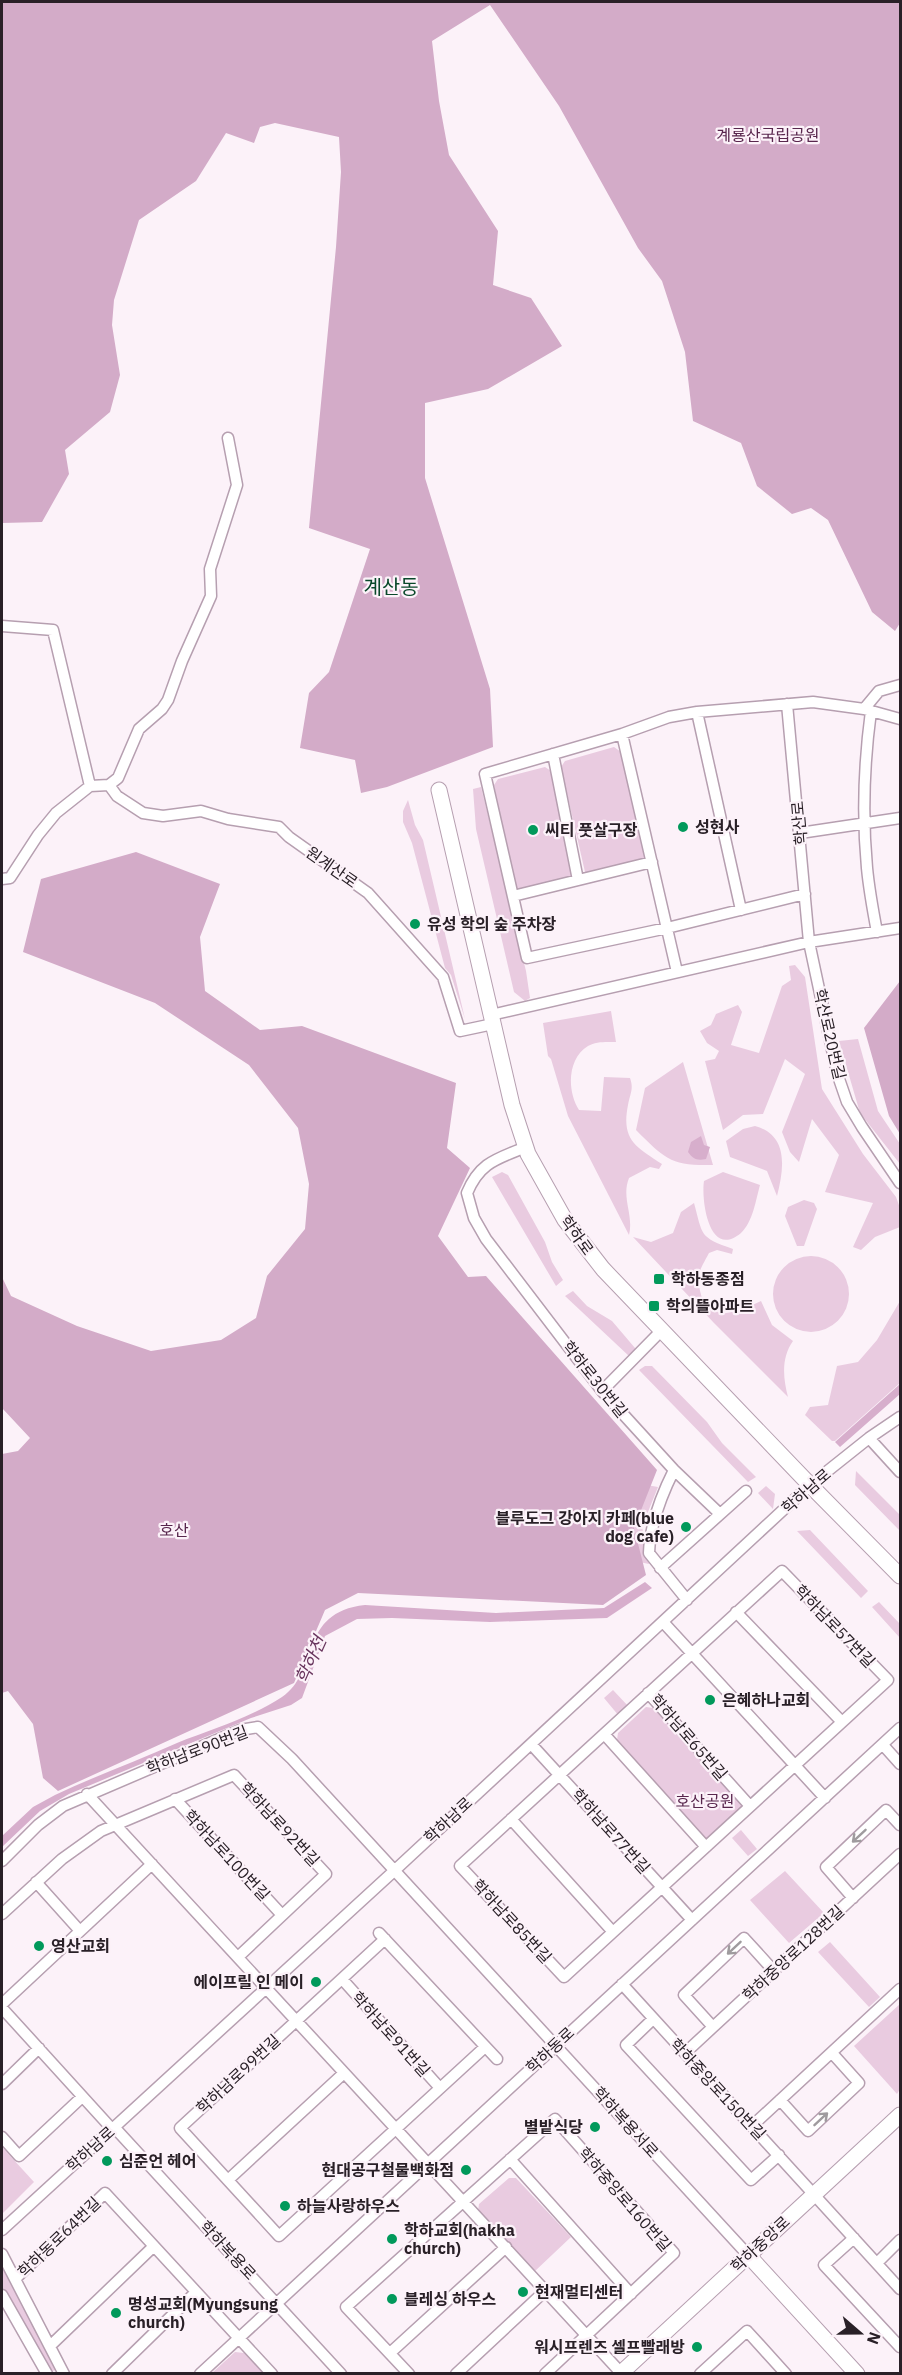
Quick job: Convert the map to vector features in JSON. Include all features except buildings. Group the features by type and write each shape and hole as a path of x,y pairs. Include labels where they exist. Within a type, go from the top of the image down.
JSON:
{"street":[{"path":"2,879 10,878 38,835 56,813 90,786 109,785 118,778 139,729 162,709 168,700 182,661 211,596 210,569 237,485 228,438"},
{"path":"2,626 53,630 90,786"},
{"path":"877,932 867,869 864,823 867,710 879,691 900,685"},
{"path":"805,894 668,928 527,958 485,774 553,754 592,737 622,734 669,717 697,712 813,702 867,710 900,719"},
{"name":"학산로","path":"788,704 809,942"},
{"path":"697,712 741,910"},
{"path":"622,734 677,972"},
{"path":"553,754 578,880"},
{"name":"원계산로","path":"109,785 117,796 143,813 163,816 201,812 279,827 289,837 368,892 443,977 460,1031 492,1019"},
{"name":"학하로","path":"439,790 512,1105 526,1147 565,1220 603,1269 661,1332 900,1576"},
{"path":"800,833 900,818"},
{"path":"513,896 652,862"},
{"path":"492,1019 677,972 809,942 900,928"},
{"name":"학산로20번길","path":"809,942 837,1073 847,1102 900,1183"},
{"name":"학하로30번길","path":"526,1147 493,1161 478,1172 467,1193 474,1218 486,1239 602,1391 674,1470 720,1514"},
{"path":"602,1391 661,1332"},
{"name":"학하남로","path":"2,2230 810,1485 869,1438 900,1417"},
{"path":"869,1438 900,1470"},
{"path":"674,1470 658,1504 649,1541 649,1553 687,1600"},
{"path":"660,1568 746,1491"},
{"name":"학하남로65번길","path":"750,1806 648,1694 782,1571"},
{"name":"학하남로57번길","path":"782,1571 888,1680 842,1722"},
{"path":"736,1612 842,1722 750,1806"},
{"path":"663,1622 825,1798"},
{"name":"학하남로77번길","path":"460,1866 648,1694"},
{"name":"학하남로90번길","path":"2,1861 55,1811 87,1794 240,1730 258,1727 292,1759 394,1871"},
{"name":"학하동로","path":"200,2373 900,1728"},
{"path":"604,1734 706,1847"},
{"name":"학하남로77번길","path":"531,1744 692,1920"},
{"path":"883,1745 900,1764"},
{"name":"학하남로92번길","path":"175,1799 234,1775 326,1874 282,1915"},
{"path":"87,1794 621,2373"},
{"name":"학하남로100번길","path":"2,1914 62,1858 101,1831 175,1799 282,1915 238,1957"},
{"name":"학하남로77번길","path":"564,1977 750,1806"},
{"path":"853,1898 826,1867 886,1810 900,1825"},
{"path":"511,1819 613,1932"},
{"name":"학하중앙로128번길","path":"685,2053 900,1854"},
{"path":"2,2006 152,1864"},
{"name":"학하남로85번길","path":"460,1866 564,1977"},
{"name":"학하복용서로","path":"394,1871 857,2373"},
{"path":"36,1882 80,1931"},
{"name":"학하남로91번길","path":"396,2129 440,2088 342,1979 382,1936 497,2059"},
{"path":"713,2027 684,1995 744,1938 774,1971"},
{"name":"학하남로99번길","path":"228,2180 180,2128 342,1979"},
{"name":"학하중앙로150번길","path":"622,1984 900,2289"},
{"path":"752,2126 900,1989"},
{"name":"학하복용로","path":"2,2006 82,2097 341,2373"},
{"path":"653,2019 626,2045 752,2180 779,2155"},
{"path":"440,2088 485,2047"},
{"path":"3,2079 39,2048"},
{"path":"780,2100 808,2131 859,2083 832,2053"},
{"path":"344,2073 228,2180 279,2236 396,2129"},
{"path":"2,2137 19,2156 82,2097"},
{"name":"학하중앙로","path":"621,2373 900,2115"},
{"name":"학하중앙로160번길","path":"510,2159 555,2119 579,2145 674,2253 630,2294"},
{"path":"409,2373 346,2307 510,2159 630,2294 545,2373"},
{"name":"학하동로64번길","path":"63,2373 15,2279 105,2193 272,2373"},
{"path":"854,2238 824,2265 900,2347"},
{"path":"877,2263 900,2240"},
{"path":"50,2346 154,2246"},
{"path":"390,2353 506,2247"},
{"path":"2,2254 15,2279"},
{"path":"456,2373 546,2290"},
{"path":"112,2373 196,2292"},
{"path":"2,2295 47,2373"},
{"path":"703,2373 747,2331 786,2373"}],"green space":[{"name":"계룡산국립공원","path":"2,2 900,2 900,623 895,631 872,612 828,520 811,508 792,514 757,486 741,443 693,421 685,352 662,281 638,248 559,106 490,5 432,41 439,101 449,155 498,231 493,285 531,298 562,346 488,389 425,403 425,478 490,689 493,747 387,787 361,793 355,760 300,748 309,693 329,672 370,549 309,528 336,247 341,172 339,137 275,123 260,127 254,143 226,133 196,181 139,220 114,300 112,325 120,375 110,412 65,450 69,474 42,522 2,523"},
{"path":"614,747 621,752 646,858 591,875 585,872 561,767 565,761"},
{"name":"씨티 풋살구장","path":"545,767 551,771 574,874 571,878 522,890 515,887 494,785 498,779"},
{"path":"481,787 526,971 530,998 525,1001 514,992 476,829 473,789"},
{"path":"408,800 415,825 423,840 465,1019 451,975 445,968 412,843 403,822 403,811"},
{"name":"호산","path":"136,852 220,884 200,937 205,991 260,1030 302,1026 456,1083 447,1148 470,1168 438,1236 468,1277 486,1276 657,1470 634,1528 646,1575 603,1605 358,1593 325,1610 294,1683 58,1791 43,1778 33,1724 8,1691 2,1693 2,1454 18,1451 30,1438 2,1408 2,1277 11,1296 77,1326 151,1351 221,1340 256,1318 267,1276 305,1229 309,1184 298,1128 249,1065 155,1003 23,952 41,879"},
{"path":"795,965 805,977 822,1089 863,1154 896,1197 900,1208 900,1227 875,1237 861,1250 853,1247 873,1203 825,1192 839,1155 812,1119 799,1162 790,1152 782,1132 805,1074 785,1059 763,1114 743,1115 723,1130 705,1061 715,1059 719,1051 707,1043 700,1031 711,1025 716,1014 738,1005 742,1012 731,1045 759,1053 782,986 791,980 789,966"},
{"path":"900,981 900,1134 889,1116 864,1028"},
{"path":"611,1011 616,1042 594,1043 581,1052 573,1067 571,1085 579,1110 601,1111 604,1077 630,1078 632,1088 626,1117 629,1135 638,1147 662,1164 659,1169 650,1167 629,1178 626,1193 630,1220 629,1235 568,1116 551,1059 548,1056 543,1023"},
{"path":"858,1039 878,1111 900,1144 900,1164 860,1113 839,1041"},
{"path":"683,1062 713,1165 687,1164 670,1159 654,1148 636,1130 645,1088"},
{"path":"755,1126 766,1130 779,1145 782,1164 777,1196 767,1171 730,1157 726,1141 743,1129"},
{"path":"502,1172 508,1175 563,1280 556,1286 492,1177"},
{"path":"723,1172 760,1185 754,1210 748,1223 741,1233 730,1239 721,1239 714,1233 709,1224 704,1201 704,1181"},
{"path":"804,1200 814,1203 817,1209 804,1246 797,1246 785,1216 788,1207"},
{"path":"694,1203 704,1234 733,1249 732,1254 717,1250 709,1253 698,1277 703,1302 721,1314 742,1310 761,1301 772,1325 793,1341 786,1354 784,1368 788,1397 633,1237 651,1242 673,1233 681,1212"},
{"path":"804,1256 818,1256 832,1262 843,1273 849,1287 846,1309 838,1321 818,1332 804,1332 790,1326 779,1315 773,1301 773,1287 779,1273 790,1262"},
{"path":"573,1291 587,1306 612,1321 635,1348 635,1353 630,1357 565,1296"},
{"path":"900,1301 900,1383 835,1441 832,1441 805,1415 810,1407 828,1405 837,1366 858,1362 877,1340"},
{"path":"645,1366 652,1366 707,1422 722,1443 756,1477 748,1482 639,1370"},
{"path":"856,1471 900,1515 900,1531 855,1485"},
{"path":"635,1483 658,1487 642,1527 649,1564 625,1559"},
{"path":"766,1486 775,1494 773,1509 758,1493"},
{"path":"810,1530 868,1591 861,1598 797,1531"},
{"path":"879,1602 900,1624 900,1638 872,1607"},
{"path":"613,1690 629,1707 619,1716 604,1698"},
{"name":"호산공원","path":"646,1707 653,1708 742,1804 741,1813 712,1839 705,1839 617,1740 618,1733"},
{"path":"741,1830 757,1849 748,1856 732,1838"},
{"path":"785,1871 824,1913 789,1943 750,1900"},
{"path":"830,1942 880,1997 869,2007 818,1952"},
{"path":"900,2004 900,2089 897,2094 854,2046"},
{"path":"2,2147 34,2182 2,2214"},
{"path":"509,2178 516,2178 571,2237 534,2272 478,2211 479,2204"},
{"path":"2,2266 58,2370 51,2371 46,2367 2,2290"},
{"path":"235,2352 244,2353 263,2373 212,2373"}],"water":[{"path":"701,1136 704,1145 710,1147 706,1159 698,1160 688,1152 691,1142"},
{"path":"900,1384 900,1394 840,1447 835,1442"},
{"name":"학하천","path":"645,1582 652,1588 607,1618 490,1622 357,1619 325,1636 302,1698 291,1705 251,1718 69,1794 40,1811 2,1847 2,1836 33,1807 55,1795 244,1717 282,1697 301,1673 319,1631 329,1619 344,1610 365,1605 496,1613 604,1608"}],"place":[{"name":"성현사","path":"683,827"},
{"name":"씨티 풋살구장","path":"533,830"},
{"name":"유성 학의 숲 주차장","path":"415,924"},
{"name":"학하동종점","path":"659,1279"},
{"name":"학의뜰아파트","path":"654,1306"},
{"name":"블루도그 강아지 카페(blue dog cafe)","path":"686,1527"},
{"name":"은혜하나교회","path":"710,1700"},
{"name":"영산교회","path":"39,1946"},
{"name":"에이프릴 인 메이","path":"316,1982"},
{"name":"별밭식당","path":"595,2127"},
{"name":"심준언 헤어","path":"107,2161"},
{"name":"현대공구철물백화점","path":"466,2170"},
{"name":"하늘사랑하우스","path":"285,2206"},
{"name":"학하교회(hakha church)","path":"392,2239"},
{"name":"현재멀티센터","path":"523,2292"},
{"name":"블레싱 하우스","path":"392,2299"},
{"name":"명성교회(Myungsung church)","path":"116,2313"},
{"name":"워시프렌즈 셀프빨래방","path":"697,2347"}],"district":[{"name":"계산동","path":"391,587"}]}
